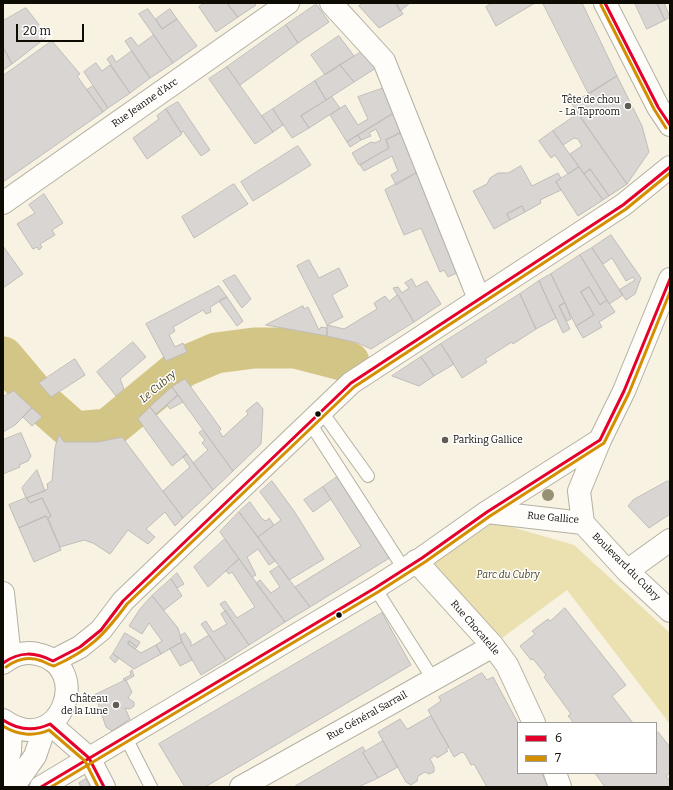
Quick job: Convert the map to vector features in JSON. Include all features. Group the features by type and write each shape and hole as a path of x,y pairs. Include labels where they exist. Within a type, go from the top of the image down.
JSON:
{"main road":[{"name":"Rue Jeanne d'Arc","path":"3,203 288,3"},
{"path":"331,3 384,61 479,299"},
{"path":"605,3 658,107 670,125"},
{"path":"53,661 80,647 101,630 123,601 351,383 623,205 670,167"},
{"name":"Rue Gallice","path":"487,512 583,523 579,491 600,440 624,391 670,279"},
{"path":"40,787 375,588 487,512 600,440"},
{"name":"Boulevard du Cubry","path":"583,523 627,571 670,611"},
{"path":"627,571 670,540"},
{"name":"Rue Chocatelle","path":"410,565 493,646 507,665 534,722"},
{"path":"3,594 5,661 17,654 30,652 43,655 53,661 64,675 68,691 64,708 58,717 48,725 30,730 7,723 10,752 3,777"},
{"name":"Rue Général Sarrail","path":"240,787 268,780 433,679 493,646"},
{"path":"48,725 89,758 104,787"},
{"path":"13,787 35,756 48,725"},
{"path":"555,774 560,787"}],"lane":[{"path":"316,417 368,476"},
{"path":"316,417 410,565"},
{"path":"375,588 433,679"},
{"path":"125,736 151,787"}],"green space":[{"name":"Parc du Cubry","path":"494,522 574,545 670,633 670,724 567,590 502,638 430,565"}],"building":[{"path":"205,3 227,3 238,17 216,32 199,7"},
{"path":"227,3 254,3 256,5 238,17"},
{"path":"364,3 396,3 403,14 379,28 359,6"},
{"path":"396,3 410,3 400,11"},
{"path":"492,3 535,3 496,26 486,7"},
{"path":"543,3 582,3 617,76 589,94"},
{"path":"635,3 657,3 665,20 647,29"},
{"path":"657,3 664,3 670,17 665,20"},
{"path":"317,5 329,22 298,43 286,25"},
{"path":"26,8 48,36 12,64 3,47 3,21"},
{"path":"148,9 162,29 177,19 197,46 173,63 139,14"},
{"path":"170,9 177,19 162,29 156,19"},
{"path":"286,25 298,43 240,85 227,67"},
{"path":"154,35 173,63 150,78 125,41 131,37 138,46"},
{"path":"339,36 354,56 325,75 311,55"},
{"path":"52,41 80,74 77,76 103,112 3,182 3,76"},
{"path":"3,47 12,64 3,70"},
{"path":"132,51 150,78 130,93 107,59 112,55 116,62"},
{"path":"363,51 376,68 354,82 340,65"},
{"path":"96,63 102,71 110,65 130,93 108,108 84,72"},
{"path":"340,65 354,82 326,100 315,81"},
{"path":"227,67 273,132 255,144 209,79"},
{"path":"617,76 642,126 649,152 627,184 572,104"},
{"path":"315,81 326,100 301,116 309,128 292,138 273,109"},
{"path":"93,86 108,108 103,112 87,90"},
{"path":"384,88 394,113 347,142 330,115 345,105 358,125 368,119 358,97"},
{"path":"332,97 340,108 309,128 301,116"},
{"path":"178,102 210,150 201,156 183,131 181,133 166,109"},
{"path":"166,109 182,134 147,159 133,138 159,119 157,116"},
{"path":"273,109 283,125 273,132 262,116"},
{"path":"394,113 402,132 386,140 389,148 359,165 352,153 371,142 375,143 381,140 376,129 369,133 371,136 361,140 358,135"},
{"path":"578,114 627,184 609,196 590,169 584,174 570,154 582,146 578,139 574,138 563,145 553,131"},
{"path":"553,131 579,167 568,174 555,155 551,158 539,141"},
{"path":"402,132 418,172 396,185 391,175 398,171 392,156 364,171 360,165 389,148 386,140"},
{"path":"358,135 361,140 350,147 347,142"},
{"path":"298,146 311,165 253,201 241,182"},
{"path":"521,166 532,186 558,173 561,178 556,182 561,190 540,200 541,203 525,212 522,206 507,214 510,220 494,229 473,191 487,184 490,178 498,173 508,173"},
{"path":"579,167 603,200 578,216 556,182"},
{"path":"590,169 609,196 603,200 584,174"},
{"path":"418,172 459,272 448,277 444,270 440,272 421,228 404,235 385,190"},
{"path":"234,184 248,204 194,238 182,217"},
{"path":"44,194 63,223 52,230 55,235 40,244 42,247 39,250 37,247 33,249 17,224 35,213 29,205"},
{"path":"522,206 525,212 510,220 507,214"},
{"path":"611,235 641,278 635,294 626,300 619,290 635,280 633,277 626,281 612,258 603,264 592,248"},
{"path":"3,246 23,274 3,288"},
{"path":"592,248 623,295 609,304 580,255"},
{"path":"580,255 607,300 600,305 589,287 581,292 594,315 576,326 551,274"},
{"path":"309,260 319,278 339,268 348,286 332,295 343,317 327,325 297,266"},
{"path":"551,274 565,303 559,306 570,329 563,333 539,281"},
{"path":"235,275 251,299 242,308 223,281"},
{"path":"412,279 416,287 427,281 441,304 414,322 393,288 398,287 402,293 409,288 405,283"},
{"path":"539,281 556,318 536,329 520,294"},
{"path":"219,286 227,297 210,307 211,312 206,314 203,310 173,327 175,331 169,335 175,347 183,343 187,352 166,361 146,324"},
{"path":"589,287 600,305 607,300 615,312 599,322 602,327 583,338 576,326 594,315 581,292"},
{"path":"520,294 536,329 513,344 512,342 485,359 487,362 462,378 441,344"},
{"path":"398,295 414,322 371,349 358,343 327,336 327,325 344,329 377,309 374,303 385,296 389,301"},
{"path":"227,297 243,321 237,326 219,301"},
{"path":"565,303 571,319 567,321 559,306"},
{"path":"303,306 304,309 308,307 319,330 321,327 327,328 327,336 266,325"},
{"path":"133,342 146,357 120,379 124,389 116,396 97,372"},
{"path":"441,344 454,364 434,376 421,357"},
{"path":"421,357 434,376 419,386 392,376"},
{"path":"75,359 85,375 51,397 39,383"},
{"path":"185,379 221,429 219,431 223,437 248,414 246,411 257,402 263,409 261,444 233,471 172,387"},
{"path":"172,387 178,395 156,414 150,407"},
{"path":"14,391 32,408 15,425 3,432 3,397"},
{"path":"178,395 183,402 170,409 167,405"},
{"path":"150,407 187,454 172,466 138,419"},
{"path":"32,408 42,417 32,426 23,417"},
{"path":"203,430 233,471 213,490 193,463 208,450 202,443 205,440 199,433"},
{"path":"21,433 31,456 28,461 19,465 20,467 3,474 3,440"},
{"path":"59,435 64,442 98,442 122,437 183,518 175,526 165,512 146,529 155,537 148,544 128,530 110,554 93,543 84,540 60,547 48,518 51,516 42,498 30,503 27,498 48,489 47,484 52,481 55,448"},
{"path":"187,454 213,490 183,518 163,491 190,467 183,457"},
{"path":"37,470 45,491 26,498 22,488"},
{"path":"337,477 391,557 310,607 295,587 361,546 323,487"},
{"path":"272,481 294,511 324,559 289,580 258,537 281,520 260,492"},
{"path":"668,481 670,483 670,514 649,528 628,506 633,500"},
{"path":"323,487 331,499 313,512 304,500"},
{"path":"26,498 30,503 42,498 51,516 48,518 46,516 19,528 9,505"},
{"path":"250,502 262,519 266,521 269,518 274,525 258,537 239,512"},
{"path":"239,512 275,561 269,565 258,549 247,557 256,575 252,577 220,532"},
{"path":"46,516 61,550 34,562 19,528"},
{"path":"225,539 239,559 208,587 194,567"},
{"path":"239,559 285,622 249,645 220,604 225,601 237,618 255,607 232,572 229,574 226,571"},
{"path":"279,566 310,607 285,622 256,583 260,580 271,593 280,587 270,572"},
{"path":"177,573 184,584 177,588 171,579"},
{"path":"171,579 182,596 164,610 152,596"},
{"path":"152,596 178,628 182,642 161,654 156,645 162,641 149,623 142,634 129,626 140,609"},
{"path":"565,608 626,685 612,696 632,722 573,722 568,716 571,714 544,677 546,675 520,646 535,634 532,631 548,619 550,621"},
{"path":"226,611 249,645 226,660 201,624 206,621 213,632 227,624 221,614"},
{"path":"382,613 411,665 205,787 185,787 159,744"},
{"path":"125,633 140,642 137,647 129,641 128,644 141,653 156,645 161,654 134,669 113,654"},
{"path":"185,633 191,642 191,646 209,635 226,660 201,675 182,642 180,636"},
{"path":"129,641 137,647 135,649 128,644"},
{"path":"182,642 192,660 180,666 170,649"},
{"path":"113,654 119,658 115,663 110,658"},
{"path":"132,670 134,676 125,681 123,679 131,675 130,672"},
{"path":"482,673 487,680 493,677 517,722 517,774 542,774 548,787 487,787 474,764 471,765 465,754 462,752 454,757 428,710 441,701 439,697"},
{"name":"Château de la Lune","path":"126,680 132,692 128,698 134,702 134,706 130,709 125,708 130,719 112,731 106,727 95,695"},
{"path":"431,716 449,747 446,749 448,751 437,758 435,755 430,759 434,767 434,772 429,774 425,772 418,776 417,781 411,785 406,782 378,732 400,719 407,729"},
{"path":"658,732 670,747 670,773 666,776 670,781 670,787 605,787 596,774 657,774"},
{"path":"383,741 398,767 378,778 363,753"},
{"path":"363,747 365,751 363,753 378,778 358,787 294,787"},
{"path":"86,779 90,787 81,787 79,783"}],"waterway":[{"name":"Le Cubry","path":"3,357 41,402 75,432 108,429 183,367 216,353 254,348 295,348 349,362"}],"transit line":[{"name":"6","path":"605,3 658,107 670,125"},
{"name":"7","path":"601,5 654,109 666,128"},
{"name":"6","path":"3,663 15,656 28,654 40,656 53,661 80,647 101,630 123,601 351,383 623,205 670,167"},
{"name":"7","path":"6,667 23,659 37,659 54,666 87,648 111,625 127,604 354,387 626,209 670,173"},
{"name":"6","path":"41,787 375,588 422,558 487,512 600,440 624,391 670,279"},
{"name":"7","path":"51,787 378,592 425,562 490,516 604,443 629,393 670,292"},
{"name":"6","path":"3,720 14,726 26,729 44,727 50,724 89,758 104,787"},
{"name":"7","path":"3,726 26,734 37,734 49,730 85,761 98,787"}],"place":[{"name":"Tête de chou - La Taproom","path":"628,106"},
{"name":"Parking Gallice","path":"445,440"},
{"name":"Château de la Lune","path":"116,705"}]}
